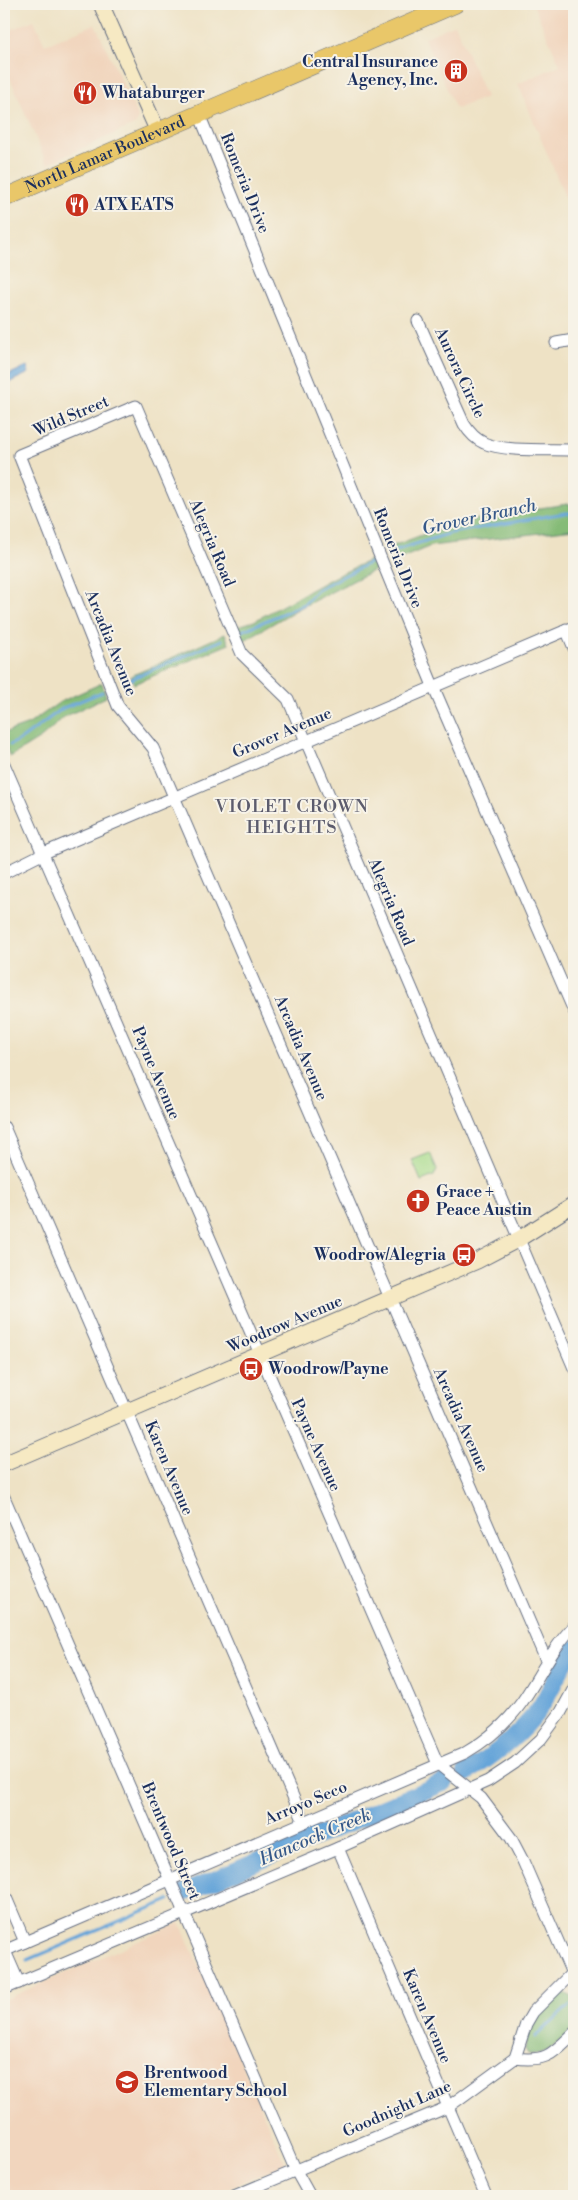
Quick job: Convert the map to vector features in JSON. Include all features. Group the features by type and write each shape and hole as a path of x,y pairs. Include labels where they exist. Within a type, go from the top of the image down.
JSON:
{"main road":[{"name":"North Lamar Boulevard","path":"4,198 455,4"}],"street":[{"path":"102,4 158,132"},
{"name":"Romeria Drive","path":"199,114 433,686 574,1011"},
{"name":"Aurora Circle","path":"418,321 464,424 475,438 503,447 574,450"},
{"path":"556,343 574,340"},
{"name":"Wild Street","path":"19,455 136,406"},
{"name":"Alegria Road","path":"136,406 242,654 288,699 574,1368"},
{"name":"Arcadia Avenue","path":"19,455 118,706 153,748 175,796 546,1660"},
{"path":"570,628 574,648"},
{"name":"Grover Avenue","path":"4,873 44,853 175,796 570,628"},
{"name":"Payne Avenue","path":"4,764 438,1764 481,1798 518,1850 574,1974"},
{"name":"Karen Avenue","path":"4,1127 304,1822"},
{"name":"Woodrow Avenue","path":"4,1464 477,1261 519,1239 574,1204"},
{"name":"Brentwood Street","path":"4,1497 296,2171 310,2196"},
{"name":"Arroyo Seco","path":"19,1982 4,1951 476,1747 504,1724 522,1702 546,1660 574,1626"},
{"path":"4,1989 338,1848 469,1790 502,1773 528,1752 551,1726 574,1688"},
{"name":"Karen Avenue","path":"338,1848 486,2196"},
{"path":"4,1893 25,1942"},
{"path":"574,1974 533,2012 526,2024 515,2058 531,2060 544,2058 574,2034"},
{"name":"Goodnight Lane","path":"234,2196 448,2107 515,2058"}],"shaded area":[{"path":"533,4 574,4 574,209 571,211 518,84 560,65"},
{"path":"34,20 45,45 95,24 138,117 136,124 47,164 4,64 4,33"},
{"name":"Central Insurance Agency, Inc.","path":"455,24 486,97 456,109 424,38"},
{"name":"Brentwood Elementary School","path":"180,1923 285,2164 208,2196 7,2196 4,2190 4,2000"}],"green space":[{"path":"567,504 574,505 574,529 431,546 395,561 390,547 427,533 492,515"},
{"path":"374,558 378,568 296,610 243,641 238,626 254,621 334,577"},
{"path":"225,634 229,644 134,684 131,676"},
{"path":"102,683 106,697 64,717 42,737 10,757 4,743 4,733 29,724 60,702"},
{"path":"430,1153 437,1169 434,1176 421,1181 412,1160"},
{"path":"565,1993 574,1998 574,2028 548,2050 528,2054 525,2049 529,2032 545,2009"}],"water":[{"path":"27,366 29,373 4,385 4,377"}],"waterway":[{"name":"Grover Branch","path":"390,552 451,533 574,513"},
{"name":"Grover Branch","path":"242,631 304,604 318,589 373,561"},
{"name":"Grover Branch","path":"124,682 222,640"},
{"name":"Grover Branch","path":"10,745 23,738 63,708 102,692"},
{"name":"Hancock Creek","path":"466,1773 506,1745 532,1719 544,1702 564,1663 574,1649"},
{"name":"Hancock Creek","path":"186,1892 445,1782"},
{"name":"Hancock Creek","path":"28,1960 169,1900"},
{"path":"535,2037 570,2005"}],"place":[{"name":"Central Insurance Agency, Inc.","path":"456,71"},
{"name":"Whataburger","path":"85,93"},
{"name":"ATX EATS","path":"77,205"},
{"name":"Grace + Peace Austin","path":"418,1201"},
{"name":"Woodrow/Alegria","path":"464,1255"},
{"name":"Woodrow/Payne","path":"251,1369"},
{"name":"Brentwood Elementary School","path":"127,2082"}],"district":[{"name":"VIOLET CROWN HEIGHTS","path":"292,816"}]}
